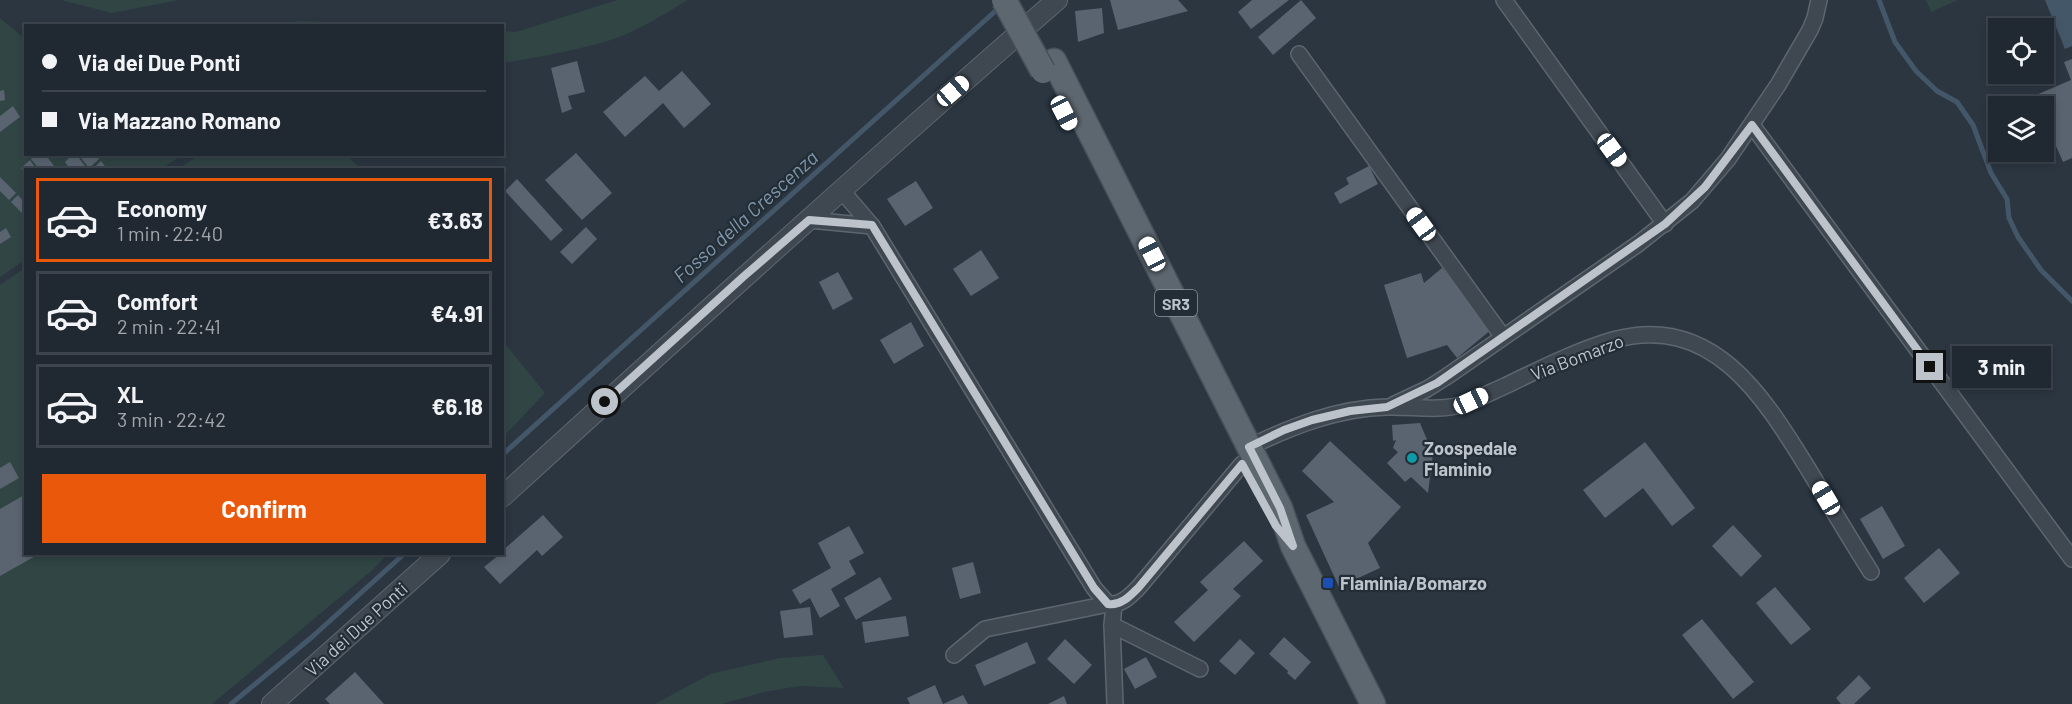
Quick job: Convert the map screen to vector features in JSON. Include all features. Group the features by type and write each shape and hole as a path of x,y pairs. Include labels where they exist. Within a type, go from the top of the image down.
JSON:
{"main road":[{"name":"SR3","path":"1004,0 1048,66"},
{"name":"SR3","path":"1022,0 1048,66 1246,455 1276,526 1293,546 1373,704"}],"street":[{"path":"504,494 743,277 1057,0"},
{"path":"1504,0 1665,224"},
{"name":"Via Bomarzo","path":"1387,407 1437,383 1665,224 1705,187 1752,125 1806,39 1815,18 1819,0"},
{"path":"1299,54 1503,337"},
{"path":"1752,125 2072,559"},
{"path":"842,191 872,225 1088,578 1111,605 1115,704"},
{"path":"809,220 872,225"},
{"name":"Via Bomarzo","path":"1111,605 1120,603 1139,587 1246,455 1284,430 1312,420 1350,411 1387,407 1433,409 1453,407 1614,340 1646,335 1665,335 1696,344 1731,366 1751,385 1792,442 1871,572"},
{"name":"Via dei Due Ponti","path":"272,704 439,555"},
{"path":"954,655 985,629 1111,605"},
{"path":"1112,625 1200,669"}],"green space":[{"path":"61,0 179,0 112,13"},
{"path":"617,0 688,0 641,27 611,40 570,51 504,63 504,31 516,32"},
{"path":"1926,0 1958,0 1931,12"},
{"path":"0,18 24,38 24,156 181,156 162,168 24,168 24,261 0,277"},
{"path":"298,21 397,24 281,24"},
{"path":"199,156 348,156 359,168 179,168"},
{"path":"24,269 24,555 387,555 370,572 212,704 0,704 0,285"},
{"path":"504,342 545,393 504,436"},
{"path":"823,655 844,688 800,686 764,692 722,704 655,704 710,674 780,658"}],"water":[{"path":"2045,0 2072,0 2072,46 2065,49"}],"building":[{"path":"1110,0 1178,0 1188,11 1118,30"},
{"path":"1252,0 1289,0 1251,29 1238,12"},
{"path":"1301,0 1316,18 1273,55 1258,37"},
{"path":"1102,8 1104,33 1078,42 1075,11"},
{"path":"2072,59 2072,158 2063,162 2054,141 2054,96 2034,96 2071,80 2064,62"},
{"path":"577,61 585,92 568,96 572,109 562,113 551,68"},
{"path":"682,71 711,104 684,128 663,103 625,137 603,112 645,76 659,91"},
{"path":"4,90 5,100 0,101 0,91"},
{"path":"13,106 20,117 0,132 0,116"},
{"path":"576,153 612,193 582,220 545,180"},
{"path":"34,156 46,156 54,166 38,168 31,159"},
{"path":"71,156 78,156 86,168 70,168 65,162"},
{"path":"80,156 97,156 99,159 89,168"},
{"path":"30,160 36,168 24,168 24,172 21,168"},
{"path":"101,161 106,168 94,168"},
{"path":"1369,166 1378,184 1340,204 1334,193 1349,184 1346,178"},
{"path":"0,177 16,193 9,200 0,191"},
{"path":"517,179 563,230 551,241 505,191"},
{"path":"916,181 933,208 905,226 887,199"},
{"path":"18,195 24,202 24,215 11,202"},
{"path":"586,227 597,239 572,264 560,252"},
{"path":"6,228 11,237 0,244 0,232"},
{"path":"981,250 999,278 971,296 953,269"},
{"path":"1442,268 1492,329 1457,358 1447,345 1407,358 1384,285 1421,273 1424,283"},
{"path":"838,272 853,299 833,310 819,282"},
{"path":"911,322 924,346 894,364 880,340"},
{"name":"Zoospedale Flaminio","path":"1420,423 1433,454 1428,493 1411,477 1405,482 1387,463 1398,452 1393,448 1396,440 1393,441 1392,425"},
{"path":"1330,441 1401,507 1368,543 1380,568 1339,587 1306,515 1334,502 1302,471"},
{"path":"1645,442 1695,508 1672,526 1643,488 1605,518 1583,490"},
{"path":"10,462 19,478 0,489 0,468"},
{"path":"24,495 24,555 37,555 0,576 0,509"},
{"path":"1882,506 1905,546 1883,559 1860,519"},
{"path":"543,515 563,537 542,556 537,550 500,584 484,567 499,555 504,555 504,549"},
{"path":"1733,525 1762,556 1741,577 1712,546"},
{"path":"849,526 864,553 849,561 856,574 831,589 840,606 820,618 810,598 800,604 792,590 831,568 818,543"},
{"path":"1244,541 1263,561 1233,589 1241,596 1194,642 1174,622 1208,590 1200,582"},
{"path":"1939,548 1960,573 1924,603 1904,578"},
{"path":"973,562 981,593 960,599 952,568"},
{"path":"880,577 892,599 856,620 844,598"},
{"path":"1775,587 1811,629 1791,645 1756,603"},
{"path":"810,607 813,635 784,638 780,611"},
{"path":"906,616 909,636 865,643 862,622"},
{"path":"1702,619 1754,682 1733,699 1682,635"},
{"path":"1284,637 1311,662 1295,680 1269,654"},
{"path":"1065,639 1092,665 1074,684 1047,659"},
{"path":"1240,639 1255,653 1235,675 1219,661"},
{"path":"1027,642 1036,663 984,686 975,665"},
{"path":"1146,657 1157,677 1135,689 1124,669"},
{"path":"355,672 384,704 330,704 325,699"},
{"path":"1859,675 1871,688 1854,704 1841,704 1836,698"},
{"path":"935,685 943,704 910,704 907,698"},
{"path":"963,695 968,704 943,704"},
{"path":"1064,696 1067,704 1048,704"}],"waterway":[{"path":"1879,0 1895,42 1916,71 1937,91 1957,102 1973,125 1991,173 2007,199 2009,218 2018,237 2041,270 2072,301"},
{"name":"Fosso della Crescenza","path":"504,453 1001,6"},
{"name":"Fosso della Crescenza","path":"231,704 312,637 403,555"}],"place":[{"name":"Zoospedale Flaminio","path":"1412,458"},
{"name":"Flaminia/Bomarzo","path":"1328,583"}],"route":[{"path":"605,402 809,220 872,225 1094,588 1108,604 1114,605 1120,603 1139,587 1242,464 1276,526 1293,546 1280,508 1249,447 1284,430 1312,420 1350,411 1387,407 1437,383 1665,224 1705,187 1752,125 1930,367"}]}
